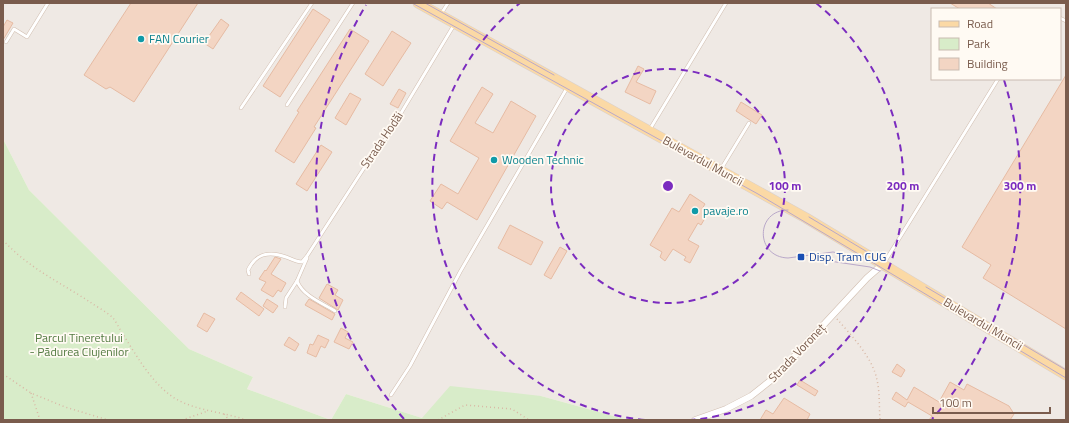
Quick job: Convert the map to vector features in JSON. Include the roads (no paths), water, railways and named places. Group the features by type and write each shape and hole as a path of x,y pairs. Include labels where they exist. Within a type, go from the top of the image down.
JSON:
{"main road":[{"name":"Bulevardul Muncii","path":"418,3 806,218 1066,375"}],"street":[{"name":"Strada Voroneț","path":"695,420 726,409 751,396 775,377 867,278 883,264"}],"lane":[{"path":"6,42 14,29 27,37 48,3"},
{"path":"241,108 312,3"},
{"path":"287,106 354,3"},
{"path":"440,15 448,3"},
{"path":"649,131 726,3"},
{"name":"Strada Hodăi","path":"285,307 286,298 297,281 307,256 377,148 383,143 455,23"},
{"path":"883,264 997,80"},
{"path":"391,395 410,366 460,272 568,86"},
{"path":"720,170 749,123"},
{"path":"249,274 248,270 254,260 266,254 287,257 297,262 302,262 307,256"},
{"path":"297,281 299,287 309,295 335,311"}],"tram line":[{"path":"412,3 758,194 1066,378"},
{"path":"425,3 554,75"},
{"path":"788,210 777,212 769,217 765,225 763,234 765,242 769,250 777,256 788,258 833,252 857,257"},
{"path":"809,217 869,253"},
{"path":"809,258 870,267 880,271"},
{"path":"926,287 1066,370"}],"place":[{"name":"FAN Courier","path":"141,39"},
{"name":"Wooden Technic","path":"494,160"},
{"name":"pavaje.ro","path":"695,211"},
{"name":"Disp. Tram CUG","path":"801,257"}],"park label":[{"name":"Parcul Tineretului - Pădurea Clujenilor","path":"79,345"}]}
